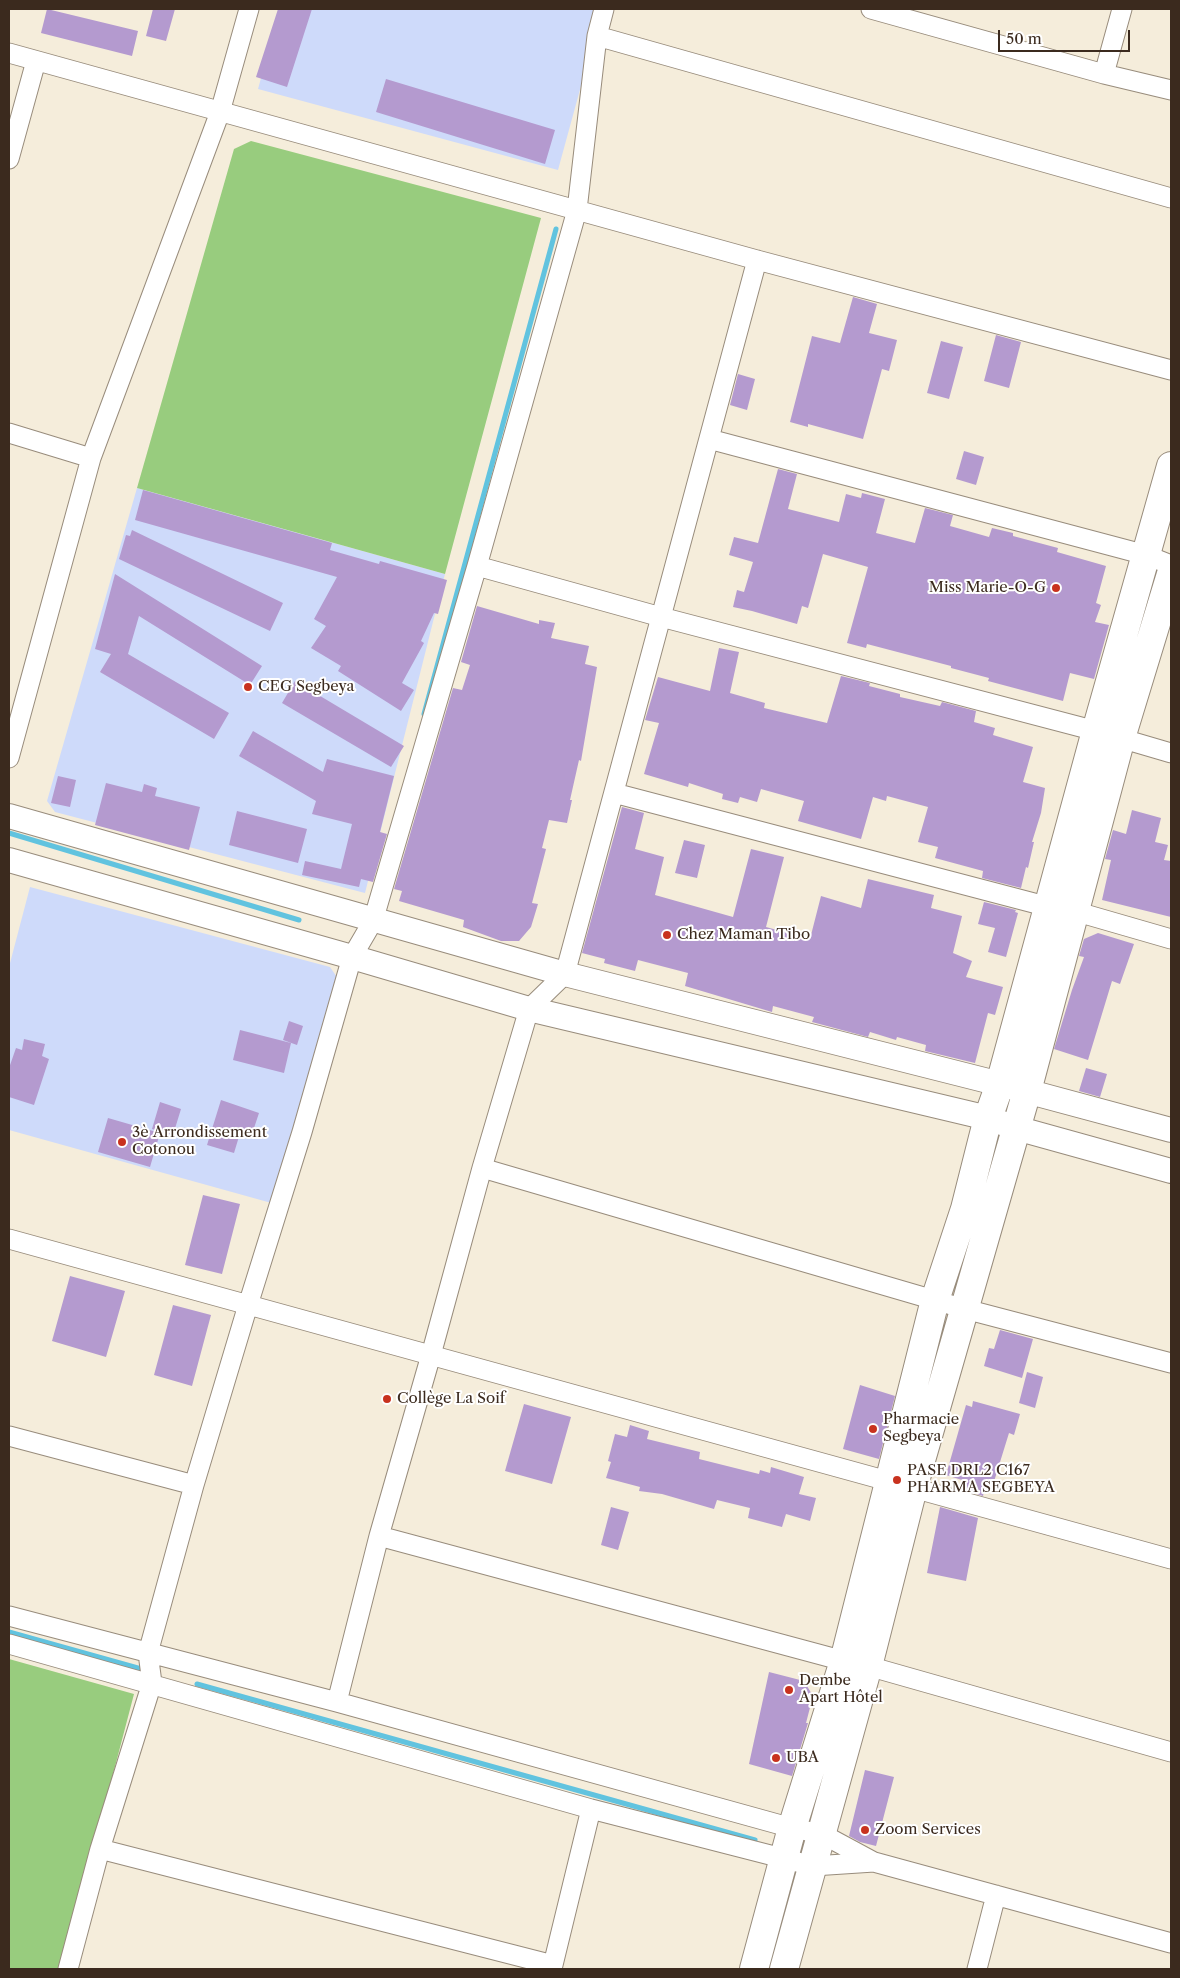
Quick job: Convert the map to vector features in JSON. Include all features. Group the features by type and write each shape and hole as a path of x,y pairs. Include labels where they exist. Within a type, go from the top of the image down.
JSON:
{"main road":[{"path":"901,1484 965,1310 1027,1091 1062,909 1108,734 1146,555 1171,466"},
{"path":"1108,734 1171,574"},
{"path":"784,1969 822,1834 856,1663 901,1484 935,1300 965,1210 988,1118 1062,909"},
{"path":"754,1969 792,1828 856,1663"}],"street":[{"path":"9,758 91,458 220,112 249,9"},
{"path":"68,1969 100,1849 152,1683 148,1653 194,1485 302,1132 352,956 373,921 477,566 577,210 597,36 604,9"},
{"path":"871,9 1104,74 1171,90"},
{"path":"1104,74 1122,9"},
{"path":"597,36 1171,198"},
{"path":"9,53 758,260 1171,370"},
{"path":"9,159 36,61"},
{"path":"336,1702 379,1536 482,1168 529,1009 565,974 758,260"},
{"path":"9,433 91,458"},
{"path":"709,440 1146,555 1171,565"},
{"path":"477,566 661,618 1108,734 1171,753"},
{"path":"614,793 1171,939"},
{"path":"9,816 373,921 565,974 1000,1084 1171,1130"},
{"path":"9,860 352,956 529,1009 988,1118 1016,1128 1171,1171"},
{"path":"482,1168 965,1310 1171,1363"},
{"path":"9,1239 1171,1559"},
{"path":"9,1436 194,1485"},
{"path":"379,1536 856,1663 1171,1752"},
{"path":"9,1616 336,1702 792,1828 822,1834 874,1862 1171,1943"},
{"path":"9,1644 152,1683 590,1809 813,1866 874,1862"},
{"path":"100,1849 552,1967 590,1809"},
{"path":"977,1969 996,1895"}],"shaded area":[{"path":"280,9 602,9 558,170 258,89"},
{"name":"CEG Segbeya","path":"137,488 445,574 365,893 55,812 47,801"},
{"path":"30,887 330,967 341,983 275,1204 9,1130 9,967"}],"green space":[{"path":"251,141 541,218 445,574 137,488 234,149"},
{"path":"9,1659 134,1694 62,1969 9,1969"}],"building":[{"path":"47,9 138,31 132,56 41,33"},
{"path":"153,9 175,9 166,41 146,36"},
{"path":"278,9 312,9 287,87 256,77"},
{"path":"386,79 555,130 545,164 376,112"},
{"path":"853,297 877,304 869,333 897,340 889,371 882,369 863,439 808,424 808,427 790,422 812,336 840,343"},
{"path":"996,335 1021,342 1009,388 984,381"},
{"path":"941,341 963,347 949,399 927,393"},
{"path":"738,374 755,379 747,410 730,405"},
{"path":"964,451 984,457 976,485 956,479"},
{"path":"778,469 797,474 788,509 839,522 846,494 861,498 862,493 885,499 876,533 915,543 925,508 953,515 950,526 989,537 992,528 1013,533 1013,536 1058,548 1057,552 1106,566 1096,603 1101,605 1095,622 1109,625 1094,679 1070,673 1063,701 988,681 989,678 951,668 951,666 867,644 866,648 847,643 868,567 823,554 808,608 802,606 797,624 733,607 737,590 744,592 753,562 729,555 734,537 758,543"},
{"path":"143,490 332,543 330,550 379,564 380,561 447,580 438,614 434,613 421,641 424,643 402,683 414,690 401,711 338,671 341,666 311,648 326,626 314,619 337,577 135,520"},
{"path":"132,530 283,603 270,631 119,559 126,535 130,536"},
{"path":"115,574 262,666 250,685 139,616 128,654 229,713 214,739 100,672 111,654 95,649"},
{"path":"477,606 539,624 539,620 555,623 551,638 589,646 585,664 597,667 581,761 579,760 567,823 549,820 542,848 546,849 532,903 538,904 531,927 519,941 501,941 463,927 464,920 399,901 402,891 394,889 453,688 462,690 470,665 461,662"},
{"path":"719,648 739,652 730,693 765,703 764,708 827,723 841,676 870,683 869,686 900,694 900,697 940,706 942,702 976,711 974,722 995,728 993,735 1033,747 1023,782 1045,788 1028,868 1026,867 1021,888 982,878 983,871 935,858 938,847 918,842 928,807 887,796 886,801 873,797 861,839 798,821 804,801 761,789 757,802 740,797 738,803 722,799 723,794 689,783 688,787 644,774 659,723 645,720 658,677 710,691"},
{"path":"295,681 404,746 391,767 282,703"},
{"path":"253,731 323,772 327,759 394,776 380,832 387,834 373,882 361,879 359,887 302,875 305,861 341,869 352,824 312,814 316,801 239,756"},
{"path":"58,776 76,780 70,807 51,803"},
{"path":"106,783 142,792 144,784 157,788 155,796 200,807 189,850 95,825"},
{"path":"622,807 644,813 635,849 664,857 655,895 733,917 751,849 784,857 766,927 810,939 821,896 861,908 868,879 934,895 931,908 962,916 953,953 972,961 966,977 1003,987 995,1015 988,1013 975,1063 925,1051 926,1045 897,1037 896,1040 870,1032 868,1037 812,1022 814,1017 773,1006 772,1012 685,986 688,973 638,960 635,971 604,963 605,959 582,953"},
{"path":"1132,810 1161,818 1155,842 1168,845 1164,860 1171,861 1171,917 1102,900 1111,860 1105,859 1113,830 1126,834"},
{"path":"237,811 307,829 298,863 229,845"},
{"path":"684,840 705,845 697,878 675,873"},
{"path":"984,902 1016,910 1015,912 1018,913 1006,957 988,952 995,928 978,924"},
{"path":"1098,933 1134,944 1120,984 1112,981 1088,1060 1054,1049 1084,957 1079,956 1084,939"},
{"path":"289,1021 303,1026 297,1045 283,1040"},
{"path":"240,1030 291,1043 284,1073 233,1060"},
{"path":"24,1039 45,1044 42,1056 49,1059 34,1105 9,1097 9,1068 16,1048 22,1050"},
{"path":"1086,1068 1107,1074 1100,1097 1079,1091"},
{"path":"221,1100 259,1113 252,1134 241,1130 234,1153 207,1145"},
{"path":"160,1102 181,1109 173,1135 152,1129"},
{"path":"108,1118 160,1133 150,1167 98,1152"},
{"path":"203,1195 240,1204 222,1274 185,1265"},
{"path":"70,1276 125,1291 106,1357 52,1341"},
{"path":"173,1305 211,1315 192,1386 154,1375"},
{"path":"1000,1330 1033,1339 1022,1378 984,1366 989,1348 994,1349"},
{"path":"1027,1372 1043,1377 1035,1408 1019,1403"},
{"path":"860,1385 895,1396 879,1459 843,1449"},
{"path":"973,1401 1020,1414 1014,1435 1009,1433 992,1488 985,1486 983,1496 964,1490 965,1481 946,1475 966,1405 972,1407"},
{"path":"524,1404 571,1417 552,1484 505,1471"},
{"path":"630,1425 649,1431 647,1439 700,1452 699,1459 759,1474 760,1470 770,1473 771,1467 804,1477 799,1494 816,1498 810,1521 786,1514 782,1527 748,1518 750,1508 717,1500 714,1509 662,1494 639,1491 640,1487 606,1478 611,1462 608,1461 615,1434 627,1437"},
{"path":"611,1507 629,1512 618,1550 601,1545"},
{"path":"940,1507 978,1518 966,1581 927,1573"},
{"path":"769,1672 804,1681 813,1696 806,1723 808,1723 792,1776 749,1764"},
{"path":"865,1770 894,1777 876,1846 860,1842 849,1836"}],"waterway":[{"path":"424,714 556,229"},
{"path":"9,833 299,920"},
{"path":"9,1632 145,1670"},
{"path":"197,1684 755,1840"}],"place":[{"name":"Miss Marie-O-G","path":"1056,588"},
{"name":"CEG Segbeya","path":"248,687"},
{"name":"Chez Maman Tibo","path":"667,935"},
{"name":"3è Arrondissement Cotonou","path":"122,1142"},
{"name":"Collège La Soif","path":"387,1399"},
{"name":"Pharmacie Segbeya","path":"873,1429"},
{"name":"PASE DRL2 C167 PHARMA SEGBEYA","path":"897,1480"},
{"name":"Dembe Apart Hôtel","path":"789,1690"},
{"name":"UBA","path":"776,1758"},
{"name":"Zoom Services","path":"865,1830"}]}
